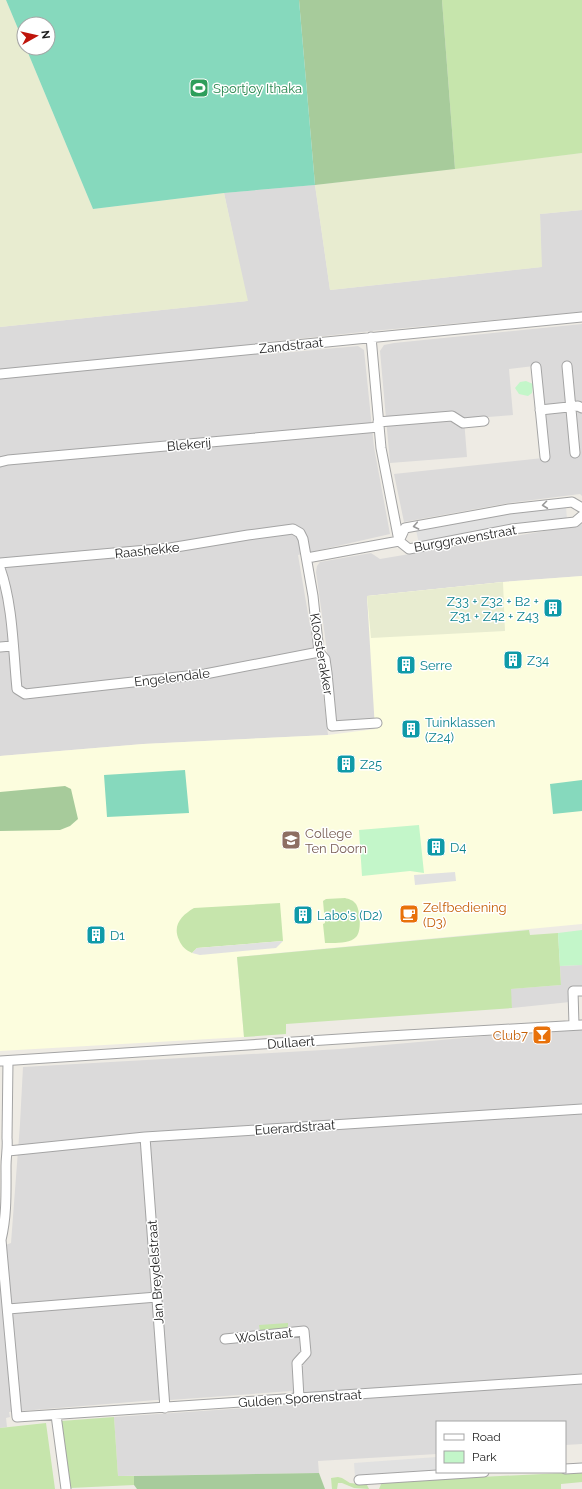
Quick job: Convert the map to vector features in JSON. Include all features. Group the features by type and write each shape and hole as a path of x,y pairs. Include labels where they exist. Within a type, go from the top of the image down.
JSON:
{"street":[{"name":"Zandstraat","path":"0,374 582,317"},
{"path":"307,558 399,541 381,448 371,338"},
{"path":"567,366 575,453"},
{"path":"536,367 545,457"},
{"path":"540,410 578,406 582,408"},
{"name":"Blekerij","path":"0,462 8,460 378,425 452,416 463,423 484,421"},
{"name":"Burggravenstraat","path":"582,508 572,502 509,509 406,528 399,541 409,549 512,529 575,522 582,516"},
{"name":"Kloosterakker","path":"293,529 300,533 303,539 307,558 319,652 325,659 332,726 377,723"},
{"name":"Raashekke","path":"0,563 170,548 293,529"},
{"path":"0,568 5,583 10,612 12,646 0,647"},
{"name":"Engelendale","path":"12,646 17,689 25,694 206,674 319,652"},
{"path":"578,1025 573,991 582,991"},
{"name":"Dullaert","path":"4,1061 363,1037 578,1025"},
{"path":"4,1061 8,1151 6,1161 5,1223 1,1240 8,1309 157,1297"},
{"name":"Euerardstraat","path":"8,1151 145,1137 582,1109"},
{"name":"Jan Breydelstraat","path":"145,1137 165,1408"},
{"name":"Gulden Sporenstraat","path":"8,1309 18,1417 582,1379"},
{"name":"Wolstraat","path":"225,1338 304,1331 306,1353 297,1363 299,1398"},
{"path":"56,1415 66,1489"},
{"path":"566,1469 582,1468"},
{"path":"359,1480 372,1484 475,1473"}],"shaded area":[{"path":"0,0 6,0 16,24 16,56 29,56 93,209 224,193 248,301 0,327"},
{"path":"582,153 582,210 540,214 542,267 330,290 315,185"},
{"path":"315,185 330,290 541,267 540,214 582,210 582,312 258,343 259,355 358,346 364,350 374,447 390,534 298,555 312,637 320,668 328,735 143,744 0,756 0,327 247,301 224,193"},
{"path":"582,324 582,496 580,494 509,503 404,522 394,474 543,458 534,366 509,369 513,415 464,419 467,457 390,463 380,351 384,345"},
{"path":"566,506 567,520 419,544 416,530 510,512"},
{"path":"582,524 582,576 503,582 368,596 375,720 337,723 316,572 317,566 320,562 371,553 380,559"},
{"name":"College Ten Doorn","path":"582,576 582,924 237,957 244,1037 0,1051 0,756 143,744 328,735 375,729 367,596 503,582"},
{"path":"503,582 505,631 371,638 367,596"},
{"path":"455,872 456,881 415,885 414,875"},
{"path":"283,941 276,948 200,955 192,953 197,948"},
{"path":"582,965 582,987 570,987 570,1002 512,1008 510,989 561,985 560,966"},
{"path":"582,1029 582,1444 566,1445 566,1421 436,1421 436,1454 318,1461 319,1473 118,1476 114,1417 290,1405 292,1391 9,1412 10,1417 6,1418 7,1427 0,1428 0,1247 11,1243 23,1067 340,1049"},
{"path":"436,1457 436,1471 355,1477 354,1463"}],"green space":[{"path":"6,0 299,0 315,185 224,193 93,209 29,56 56,56 56,16 16,16 16,24"},
{"path":"299,0 442,0 455,169 315,185"},
{"path":"442,0 582,0 582,153 455,169"},
{"path":"526,381 533,384 532,393 528,396 519,394 515,388 520,382"},
{"path":"185,770 189,813 107,817 104,775"},
{"path":"582,780 582,811 553,814 550,784"},
{"path":"65,786 71,789 78,819 70,826 60,830 0,831 0,792"},
{"path":"419,825 424,873 410,871 362,876 359,830"},
{"path":"345,898 356,904 360,921 358,934 350,941 325,943 323,901 326,899"},
{"path":"280,903 283,941 197,948 192,953 183,946 177,935 179,921 194,908"},
{"path":"529,930 530,935 558,933 561,985 511,989 512,1008 286,1024 286,1034 244,1037 237,957"},
{"path":"582,930 582,965 560,966 558,933"},
{"path":"288,1323 286,1329 260,1331 259,1325"},
{"path":"114,1417 118,1476 134,1476 134,1485 70,1488 61,1421"},
{"path":"46,1423 55,1489 0,1489 0,1428"},
{"path":"582,1472 582,1482 561,1484 561,1489 379,1489 382,1482"},
{"path":"319,1473 325,1489 137,1489 134,1485 134,1476"},
{"path":"338,1477 350,1483 367,1485 369,1489 354,1488 338,1483 337,1489 332,1489 331,1478"}],"place":[{"name":"Sportjoy Ithaka","path":"199,88"},
{"name":"Z33 + Z32 + B2 + Z31 + Z42 + Z43","path":"553,608"},
{"name":"Z34","path":"513,660"},
{"name":"Serre","path":"406,665"},
{"name":"Tuinklassen (Z24)","path":"411,729"},
{"name":"Z25","path":"346,764"},
{"name":"College Ten Doorn","path":"291,840"},
{"name":"D4","path":"436,847"},
{"name":"Zelfbediening (D3)","path":"409,914"},
{"name":"Labo's (D2)","path":"303,915"},
{"name":"D1","path":"96,935"},
{"name":"Club7","path":"542,1035"}]}
